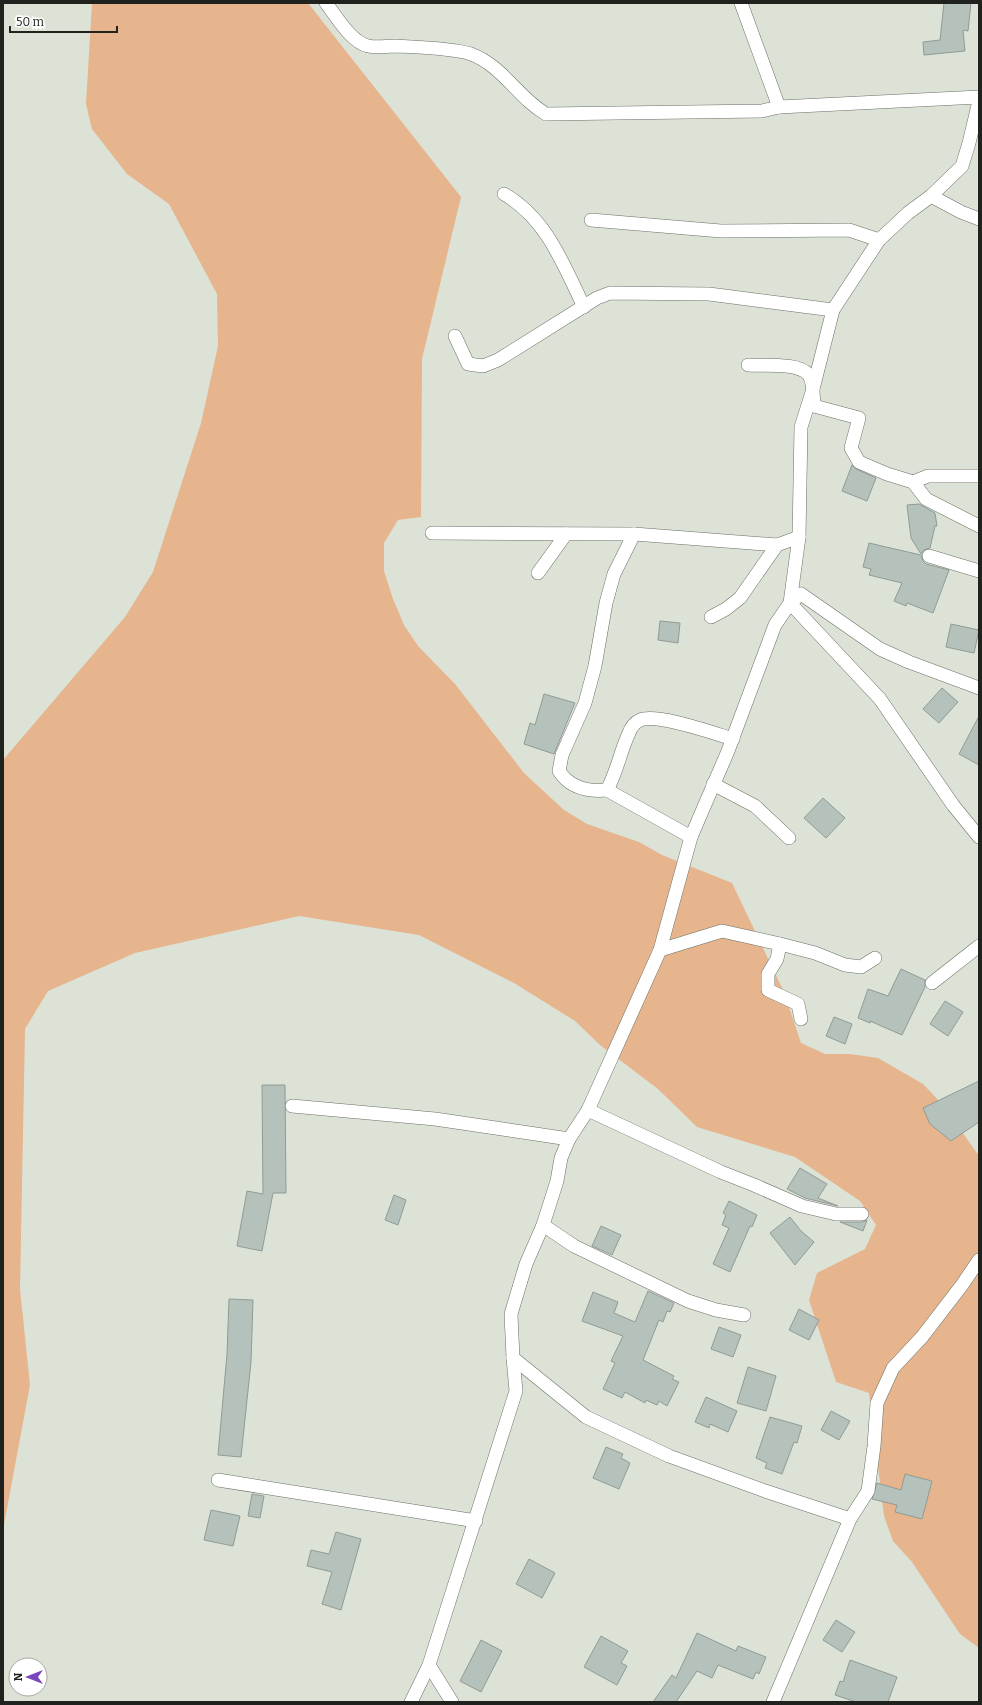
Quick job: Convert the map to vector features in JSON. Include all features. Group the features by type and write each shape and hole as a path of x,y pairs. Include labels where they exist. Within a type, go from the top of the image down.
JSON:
{"street":[{"path":"326,3 350,34 367,46 396,46 470,54 491,64 510,80 534,106 546,114 762,111 779,107 979,97"},
{"path":"741,3 779,107"},
{"path":"790,603 799,538 801,427 813,389 832,310 879,240 908,213 931,196 962,166 969,144 979,101"},
{"path":"504,194 518,202 550,238 584,307"},
{"path":"931,196 961,212 979,219"},
{"path":"591,220 721,231 849,230 879,240"},
{"path":"454,336 468,364 483,366 498,360 597,298 610,293 645,292 708,294 832,310"},
{"path":"748,365 796,366 809,375 813,389 814,406 859,418 851,448 859,462 887,474 913,482 926,499 979,526"},
{"path":"913,482 928,476 979,476"},
{"path":"432,532 634,534 777,545 799,538"},
{"path":"538,573 566,534"},
{"path":"634,534 614,574 606,603 595,666 585,703 562,755 559,772 565,781 577,788 596,791 607,790 691,837"},
{"path":"711,617 726,609 740,598 777,545"},
{"path":"929,556 979,570"},
{"path":"411,1702 429,1664 476,1521 516,1391 513,1358 512,1314 526,1264 543,1225 557,1181 561,1158 569,1139 588,1110 660,950 691,837 733,738 775,625 790,603 801,594 880,649 909,662 979,688"},
{"path":"790,603 880,699 953,805 979,837"},
{"path":"607,790 613,779 629,732 635,723 642,720 661,719 733,738"},
{"path":"713,784 755,806 789,838"},
{"path":"660,950 722,931 815,953 845,965 861,967 875,958"},
{"path":"780,944 777,960 768,974 768,990 798,1004 801,1019"},
{"path":"932,983 979,946"},
{"path":"292,1106 435,1119 569,1139"},
{"path":"588,1110 721,1172 802,1206 836,1214 862,1214"},
{"path":"543,1225 574,1246 688,1301 716,1310 744,1315"},
{"path":"773,1702 850,1519 868,1490 874,1446 877,1403 894,1368 922,1337 962,1285 979,1260"},
{"path":"513,1358 586,1418 669,1456 764,1491 850,1519"},
{"path":"218,1480 476,1521"},
{"path":"429,1664 452,1702"}],"shaded area":[{"path":"92,3 308,3 461,197 422,359 421,517 398,520 384,543 384,571 393,599 404,625 418,646 455,684 524,773 564,810 587,824 639,842 662,855 732,883 784,992 801,1043 825,1054 850,1054 878,1058 923,1084 943,1105 979,1156 979,1648 960,1634 912,1562 893,1541 884,1516 869,1393 836,1382 809,1300 817,1273 865,1249 876,1225 860,1201 795,1157 697,1127 658,1089 600,1045 575,1021 514,983 419,935 299,916 135,953 48,991 25,1029 20,1289 30,1385 3,1530 3,760 125,617 153,572 201,423 218,346 217,294 169,204 127,174 92,129 86,104"}],"building":[{"path":"944,3 971,3 968,31 963,30 965,51 924,55 923,42 940,40"},
{"path":"852,465 856,469 876,478 867,501 842,491"},
{"path":"919,504 935,513 937,526 935,526 930,548 924,550 921,554 911,538 907,505"},
{"path":"869,543 921,555 926,564 949,570 933,613 907,603 906,606 894,601 902,583 869,575 871,569 863,567"},
{"path":"660,621 680,623 678,643 658,640"},
{"path":"951,624 979,630 974,653 946,647"},
{"path":"942,688 958,702 939,723 923,709"},
{"path":"544,694 575,703 554,754 524,744 530,723 535,725"},
{"path":"979,716 979,765 959,754"},
{"path":"823,798 845,818 826,838 804,818"},
{"path":"901,969 925,980 925,987 902,1035 870,1021 870,1023 858,1018 868,989 888,996"},
{"path":"945,1001 963,1012 948,1036 930,1024"},
{"path":"834,1017 852,1024 845,1044 826,1036"},
{"path":"979,1081 979,1122 951,1141 930,1124 923,1108"},
{"path":"262,1085 285,1085 286,1193 273,1193 262,1251 237,1246 247,1191 263,1194"},
{"path":"800,1168 827,1184 818,1198 838,1206 805,1198 787,1189"},
{"path":"394,1195 406,1200 398,1225 385,1220"},
{"path":"729,1201 757,1215 752,1227 750,1226 730,1272 713,1264 729,1228 722,1225 726,1215 723,1213"},
{"path":"790,1217 801,1231 814,1242 795,1265 770,1233"},
{"path":"867,1220 863,1231 840,1222 862,1222"},
{"path":"601,1226 621,1235 612,1255 592,1246"},
{"path":"648,1291 674,1303 670,1312 667,1311 663,1322 659,1320 643,1360 674,1376 672,1379 679,1382 667,1406 659,1401 657,1405 646,1400 645,1403 625,1392 622,1398 603,1389 615,1363 611,1361 623,1336 582,1321 593,1292 618,1302 614,1313 635,1322"},
{"path":"229,1299 253,1300 251,1362 241,1457 218,1455 227,1354"},
{"path":"799,1309 819,1320 809,1340 789,1330"},
{"path":"719,1327 741,1335 733,1357 711,1349"},
{"path":"748,1367 776,1376 766,1411 737,1403"},
{"path":"706,1397 737,1411 728,1432 710,1424 709,1428 695,1422"},
{"path":"831,1411 850,1421 839,1440 821,1430"},
{"path":"770,1417 802,1426 797,1443 794,1442 782,1474 765,1468 767,1463 756,1458"},
{"path":"606,1447 623,1454 621,1458 630,1463 619,1489 593,1478"},
{"path":"905,1474 932,1481 922,1519 895,1512 897,1505 872,1499 877,1483 901,1490"},
{"path":"252,1494 264,1496 260,1518 248,1516"},
{"path":"211,1510 240,1516 233,1546 204,1540"},
{"path":"336,1532 361,1539 341,1610 322,1604 332,1572 307,1566 311,1550 329,1554"},
{"path":"529,1559 555,1573 542,1598 516,1584"},
{"path":"836,1620 855,1632 842,1652 823,1640"},
{"path":"697,1633 736,1651 738,1646 766,1657 759,1674 756,1672 753,1679 718,1665 712,1678 697,1671 676,1702 653,1702 672,1675 676,1678"},
{"path":"601,1636 628,1651 621,1663 627,1666 617,1685 584,1667"},
{"path":"481,1640 502,1651 481,1692 460,1681"},
{"path":"850,1660 897,1677 888,1702 856,1702 835,1695 840,1681 843,1682"}]}
